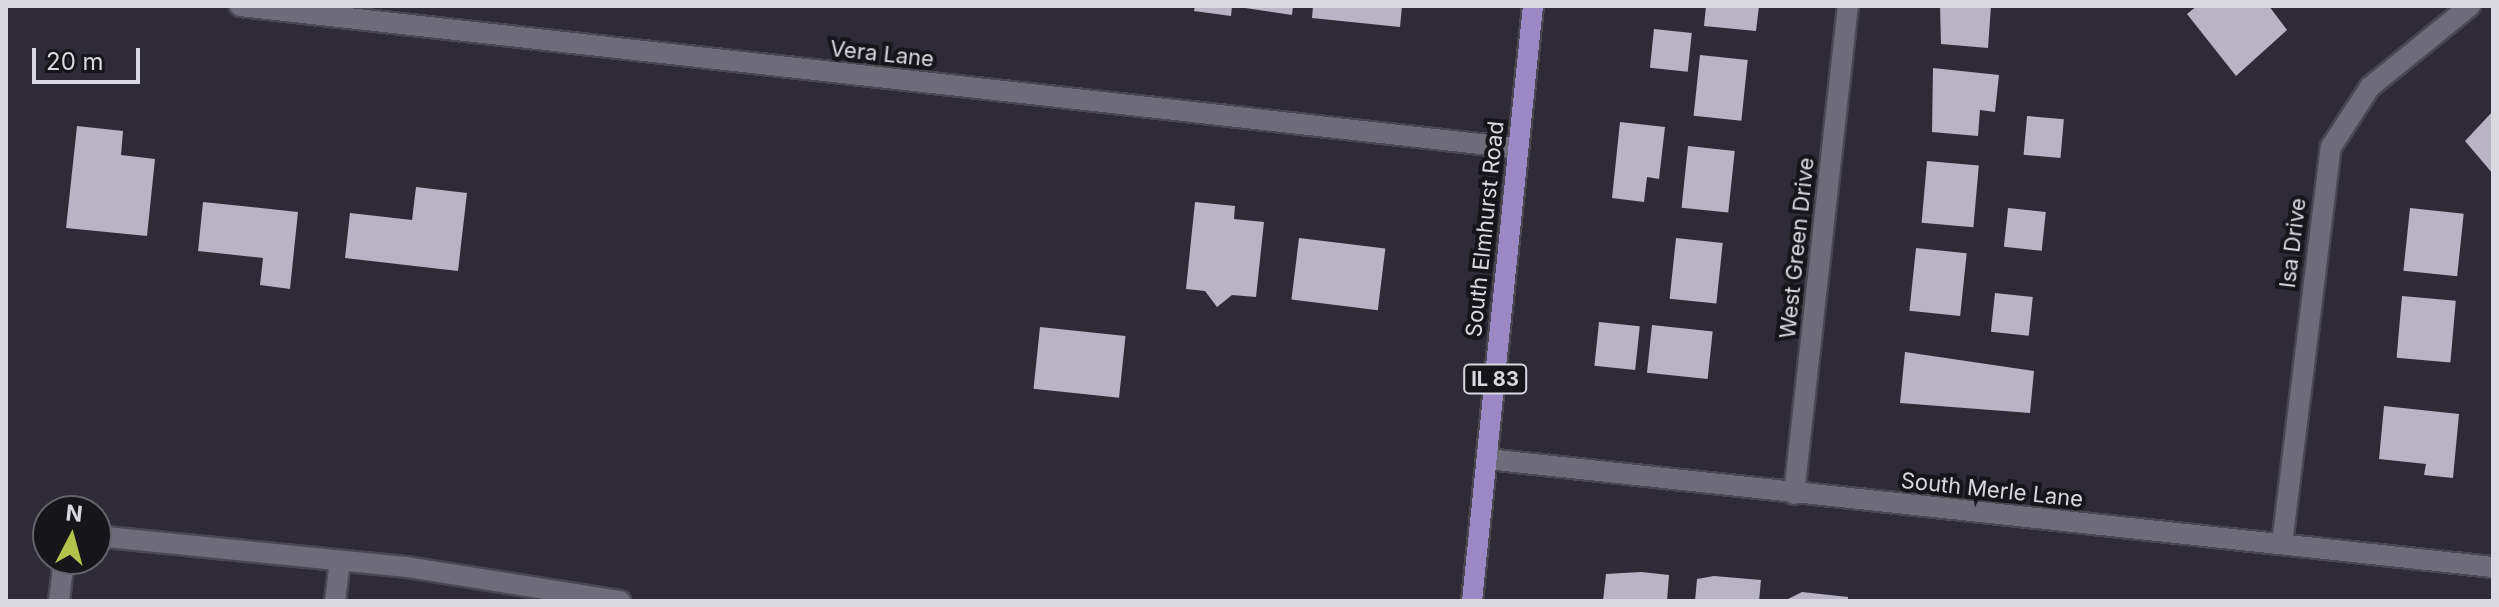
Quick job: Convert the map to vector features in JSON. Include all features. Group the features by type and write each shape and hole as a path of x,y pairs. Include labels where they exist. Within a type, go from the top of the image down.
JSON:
{"main road":[{"name":"South Elmhurst Road","path":"1472,601 1533,6"}],"street":[{"name":"Vera Lane","path":"240,6 1517,148"},
{"name":"West Green Drive","path":"1794,494 1848,6"},
{"name":"Isa Drive","path":"2282,544 2331,147 2370,87 2470,6"},
{"name":"South Merle Lane","path":"1487,459 2493,567"},
{"path":"112,538 340,561 620,601"},
{"path":"335,601 340,561"},
{"path":"59,601 62,575"}],"building":[{"path":"1195,6 1232,6 1231,16 1194,11"},
{"path":"1232,6 1293,6 1292,15"},
{"path":"1313,6 1402,6 1400,27 1312,18"},
{"path":"1706,6 1759,6 1756,31 1704,26"},
{"path":"1940,6 1991,6 1988,48 1941,44"},
{"path":"2197,6 2269,6 2287,30 2236,76 2187,14"},
{"path":"1654,29 1692,33 1688,72 1650,68"},
{"path":"1700,55 1748,60 1741,121 1694,116"},
{"path":"1933,68 1999,75 1995,112 1980,110 1978,136 1932,132"},
{"path":"2493,111 2493,174 2465,141"},
{"path":"2027,116 2064,119 2060,158 2024,155"},
{"path":"1620,122 1665,127 1659,179 1647,177 1644,202 1612,198"},
{"path":"77,126 123,131 121,155 155,159 147,236 66,228"},
{"path":"1688,146 1735,151 1728,213 1682,208"},
{"path":"1927,161 1979,166 1973,227 1922,223"},
{"path":"416,187 467,193 458,271 345,258 350,213 412,220"},
{"path":"203,202 298,212 290,289 260,285 263,258 198,251"},
{"path":"1195,202 1235,206 1234,219 1264,222 1256,297 1232,295 1217,307 1205,291 1186,289"},
{"path":"2008,208 2046,212 2042,251 2004,247"},
{"path":"2410,208 2464,214 2457,276 2403,271"},
{"path":"1299,238 1385,249 1378,310 1291,300"},
{"path":"1676,238 1723,243 1716,304 1670,299"},
{"path":"1916,248 1967,253 1960,316 1909,311"},
{"path":"1995,293 2033,297 2029,336 1991,332"},
{"path":"2402,296 2456,301 2450,362 2397,358"},
{"path":"1599,322 1640,326 1635,370 1594,366"},
{"path":"1652,325 1713,331 1708,379 1647,373"},
{"path":"1040,327 1126,336 1119,398 1034,389"},
{"path":"1905,352 2034,371 2030,413 1900,403"},
{"path":"2384,406 2459,414 2453,478 2424,475 2426,464 2379,459"},
{"path":"1641,572 1669,575 1667,601 1603,601 1606,574"},
{"path":"1714,576 1761,580 1759,601 1695,601 1697,579"},
{"path":"1802,592 1848,597 1848,601 1784,601"}]}
